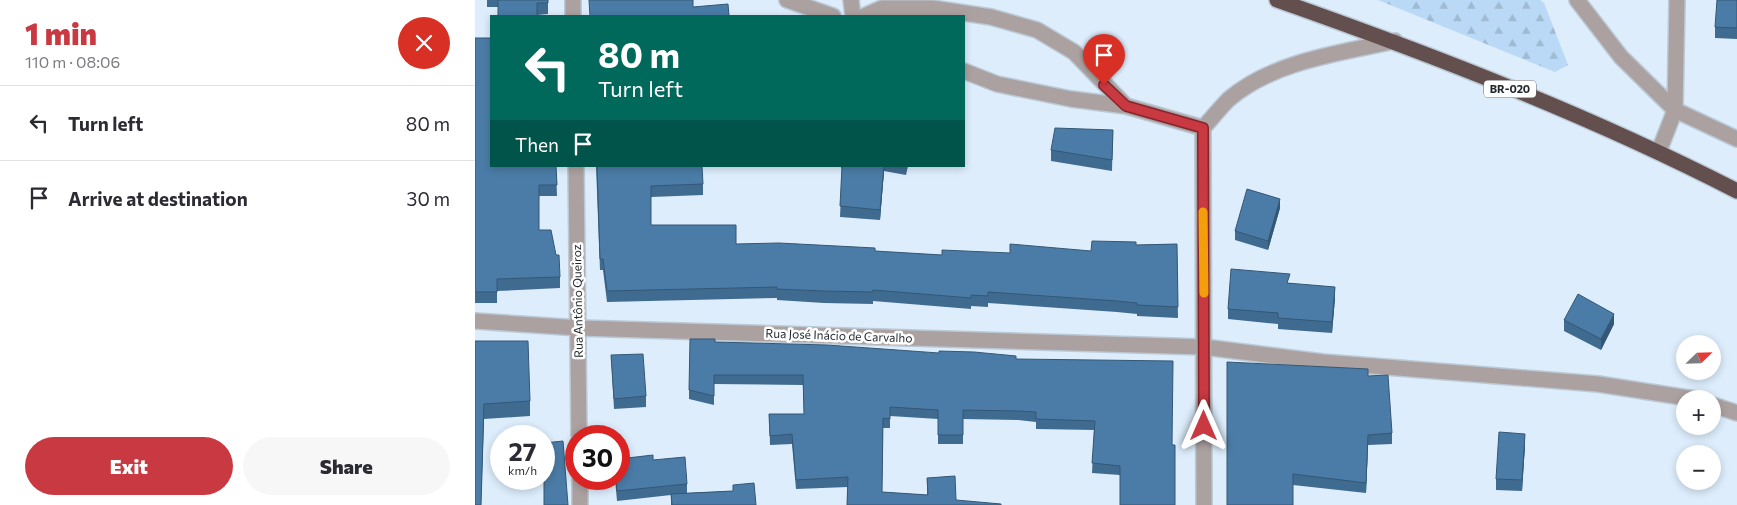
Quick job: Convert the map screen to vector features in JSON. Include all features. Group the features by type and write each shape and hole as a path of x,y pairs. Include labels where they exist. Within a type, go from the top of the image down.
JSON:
{"highway":[{"name":"BR-020","path":"1277,0 1395,41 1659,151 1737,191"}],"street":[{"path":"573,0 573,15"},
{"path":"787,0 830,15"},
{"path":"851,0 853,15"},
{"path":"1577,0 1621,57 1675,110 1737,139"},
{"path":"1659,151 1675,110 1677,0"},
{"path":"867,15 882,8 932,8 991,16 1037,30 1074,52 1126,106"},
{"path":"1203,505 1203,128 1229,99 1255,82 1285,68 1315,59 1395,41"},
{"path":"965,71 997,84 1126,106 1203,128"},
{"name":"Rua Antônio Queiroz","path":"576,167 579,425"},
{"name":"Rua José Inácio de Carvalho","path":"475,321 579,328 1204,347 1323,362 1598,384 1676,396"},
{"path":"1721,408 1737,413"},
{"path":"579,490 580,505"}],"green space":[{"path":"1378,0 1540,0 1544,3 1568,65 1555,72"}],"building":[{"path":"498,0 548,0 548,3 537,3 537,15 498,15"},
{"path":"589,0 693,0 693,7 728,4 729,15 590,15"},
{"path":"1717,0 1737,0 1737,28 1715,27"},
{"path":"475,38 490,38 490,167 556,167 557,185 539,185 539,230 551,230 556,255 559,255 560,277 497,279 497,292 475,292"},
{"path":"1055,128 1113,130 1112,160 1051,150"},
{"path":"597,167 702,167 703,184 651,186 651,225 736,225 736,244 779,243 875,248 875,251 942,255 942,250 1010,253 1010,244 1091,251 1092,241 1136,242 1136,245 1177,244 1178,307 988,292 988,296 971,295 971,298 873,290 873,292 824,291 777,289 777,287 607,291 603,259 600,259"},
{"path":"842,167 884,167 880,210 840,206"},
{"path":"1247,189 1280,199 1268,241 1235,231"},
{"path":"1231,269 1290,274 1287,283 1335,287 1332,322 1278,318 1278,313 1228,309"},
{"path":"1578,294 1614,314 1601,339 1564,320"},
{"path":"690,339 715,339 715,342 827,345 939,353 939,351 974,352 1016,356 1016,359 1173,361 1172,445 1175,445 1175,505 1120,505 1120,466 1092,463 1095,421 1036,419 1036,412 963,410 963,435 938,435 938,410 890,407 890,419 883,418 882,492 928,495 927,478 955,476 956,500 1001,505 847,505 848,477 796,480 792,434 770,436 769,414 804,414 803,375 714,375 714,396 689,390"},
{"path":"475,341 528,341 530,401 484,404 481,505 475,505"},
{"path":"643,354 646,396 614,399 611,355"},
{"path":"1227,362 1368,369 1368,376 1388,375 1392,433 1368,435 1366,483 1293,474 1293,505 1227,505"},
{"path":"1499,432 1525,434 1522,480 1496,479"},
{"path":"563,441 565,490 567,490 568,505 544,505 544,490 555,490 555,442"},
{"path":"653,455 653,460 685,457 687,484 630,490 630,458"},
{"path":"754,483 756,505 672,505 671,494 733,491 733,485"}],"slow traffic":[{"path":"1203,212 1204,293"}],"route":[{"path":"1104,85 1126,106 1203,128 1204,426"}]}
